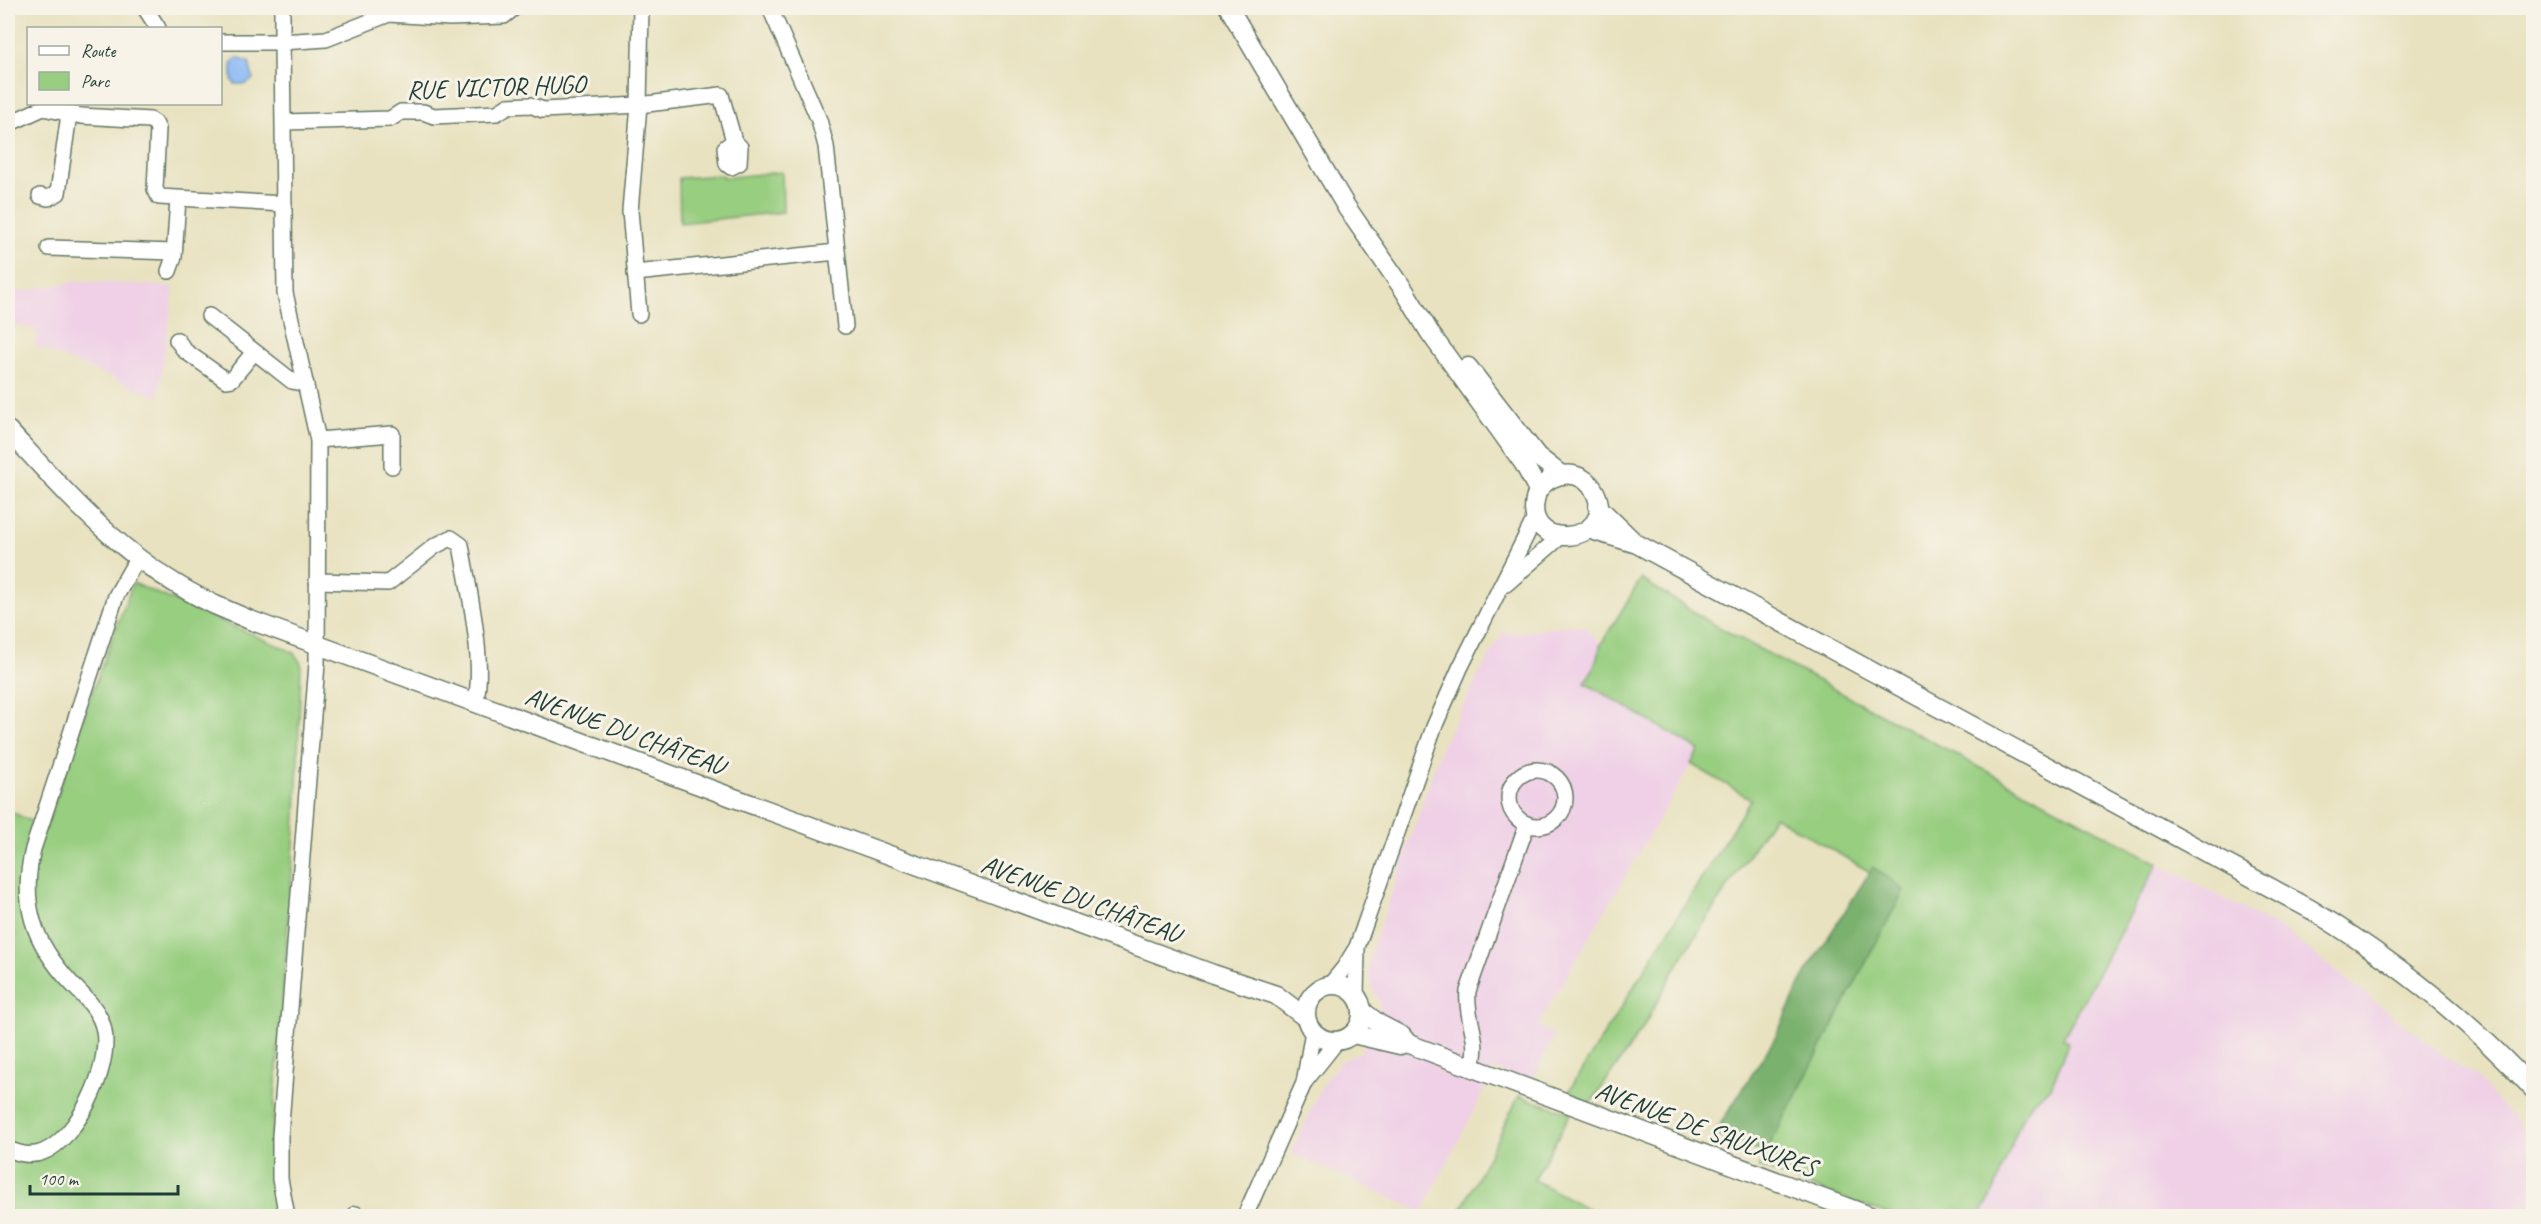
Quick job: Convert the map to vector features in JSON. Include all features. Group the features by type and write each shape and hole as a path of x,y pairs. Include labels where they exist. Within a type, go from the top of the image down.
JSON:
{"main road":[{"path":"1229,8 1330,181 1404,290 1430,333 1524,464 1538,490"},
{"path":"1404,290 1438,328 1537,456 1560,474"},
{"name":"AVENUE DU CHÂTEAU","path":"8,430 80,507 137,559 188,592 250,620 582,743 1194,968 1276,995 1310,1025"},
{"path":"1560,474 1572,474 1582,478 1591,486 1598,507 1593,523 1588,529 1570,537 1560,537 1550,533 1536,516 1535,498 1538,490 1552,477 1560,474"},
{"path":"1598,507 1636,544"},
{"path":"1588,529 1636,544 2310,909 2359,940 2417,983 2478,1035 2534,1090"},
{"path":"1407,1043 1400,1045 1345,1038 1328,1041 1310,1025 1306,1008 1323,989 1341,986 1379,1024 1402,1036 1407,1043 1472,1067"},
{"name":"AVENUE DU CHÂTEAU","path":"1276,995 1323,989"},
{"path":"1345,1038 1359,1028 1359,1003"},
{"name":"AVENUE DE SAULXURES","path":"1472,1067 1870,1216"}],"street":[{"path":"145,8 157,27"},
{"path":"282,8 285,293 318,440 317,664 280,1157 280,1179 287,1216"},
{"path":"222,42 326,39 389,11 450,18 504,16 514,8"},
{"path":"639,314 630,211 639,105 641,8"},
{"path":"770,8 819,120 826,146 845,326"},
{"name":"RUE VICTOR HUGO","path":"284,122 390,119 401,112 423,112 434,116 497,113 508,106 530,105 543,110 639,105 721,95 734,141"},
{"path":"8,124 38,109 153,121 158,133 156,192 159,197 284,204"},
{"path":"40,196 48,198 58,193 69,114"},
{"path":"169,271 174,252 178,199"},
{"path":"48,248 174,252"},
{"path":"635,273 837,252"},
{"path":"208,316 292,381 306,384"},
{"path":"177,340 185,351 221,379 226,380 232,379 254,352"},
{"path":"318,440 392,434 392,466"},
{"path":"1323,989 1344,968 1358,946 1434,727 1460,668 1536,516"},
{"path":"1502,588 1560,537"},
{"path":"317,581 388,583 435,546 451,538 461,545 472,606 480,684 476,703"},
{"path":"8,1149 28,1155 36,1154 59,1142 85,1106 105,1058 102,1022 89,1002 68,980 45,949 29,910 26,884 33,849 116,596 137,559"},
{"path":"1472,1067 1476,1044 1468,1011 1468,991 1527,824"},
{"path":"1358,946 1359,1003"},
{"path":"1245,1216 1304,1083 1310,1025"},
{"path":"1304,1083 1345,1038"}],"shaded area":[{"path":"79,281 174,287 158,397 35,346 37,330 15,325 12,293"},
{"path":"1570,625 1585,627 1601,644 1594,667 1585,683 1699,751 1538,1025 1554,1035 1533,1080 1528,1078 1526,1082 1495,1069 1422,1212 1291,1153 1323,1084 1341,1061 1361,1052 1381,1006 1372,988 1368,970 1370,956 1442,745 1502,633 1521,633"},
{"path":"2158,863 2286,932 2447,1058 2476,1076 2519,1125 2533,1157 2533,1216 1976,1216 1982,1212 1992,1196 2020,1120 2032,1103 2048,1091 2068,1041 2063,1039"}],"green space":[{"path":"782,172 783,212 680,223 679,178 722,175 722,178"},
{"path":"1641,579 1713,624 2158,863 2063,1038 2069,1041 2051,1087 2032,1103 2021,1120 1992,1196 1982,1212 1976,1216 1893,1216 1758,1167 1903,890 1873,868 1870,872 1774,816 1682,957 1642,1029 1591,1103 1567,1094 1751,799 1691,764 1699,750 1585,683 1594,667 1601,644"},
{"path":"133,583 293,652 301,663 296,816 271,1150 271,1177 279,1216 8,1216 8,810 46,829 86,708"},
{"path":"1873,867 1904,890 1765,1154 1714,1134 1774,1040 1806,972"},
{"path":"1519,1096 1571,1113 1534,1180 1601,1216 1458,1216"}],"water":[{"path":"237,58 249,62 253,79 246,84 235,84 232,80 232,62"}]}
